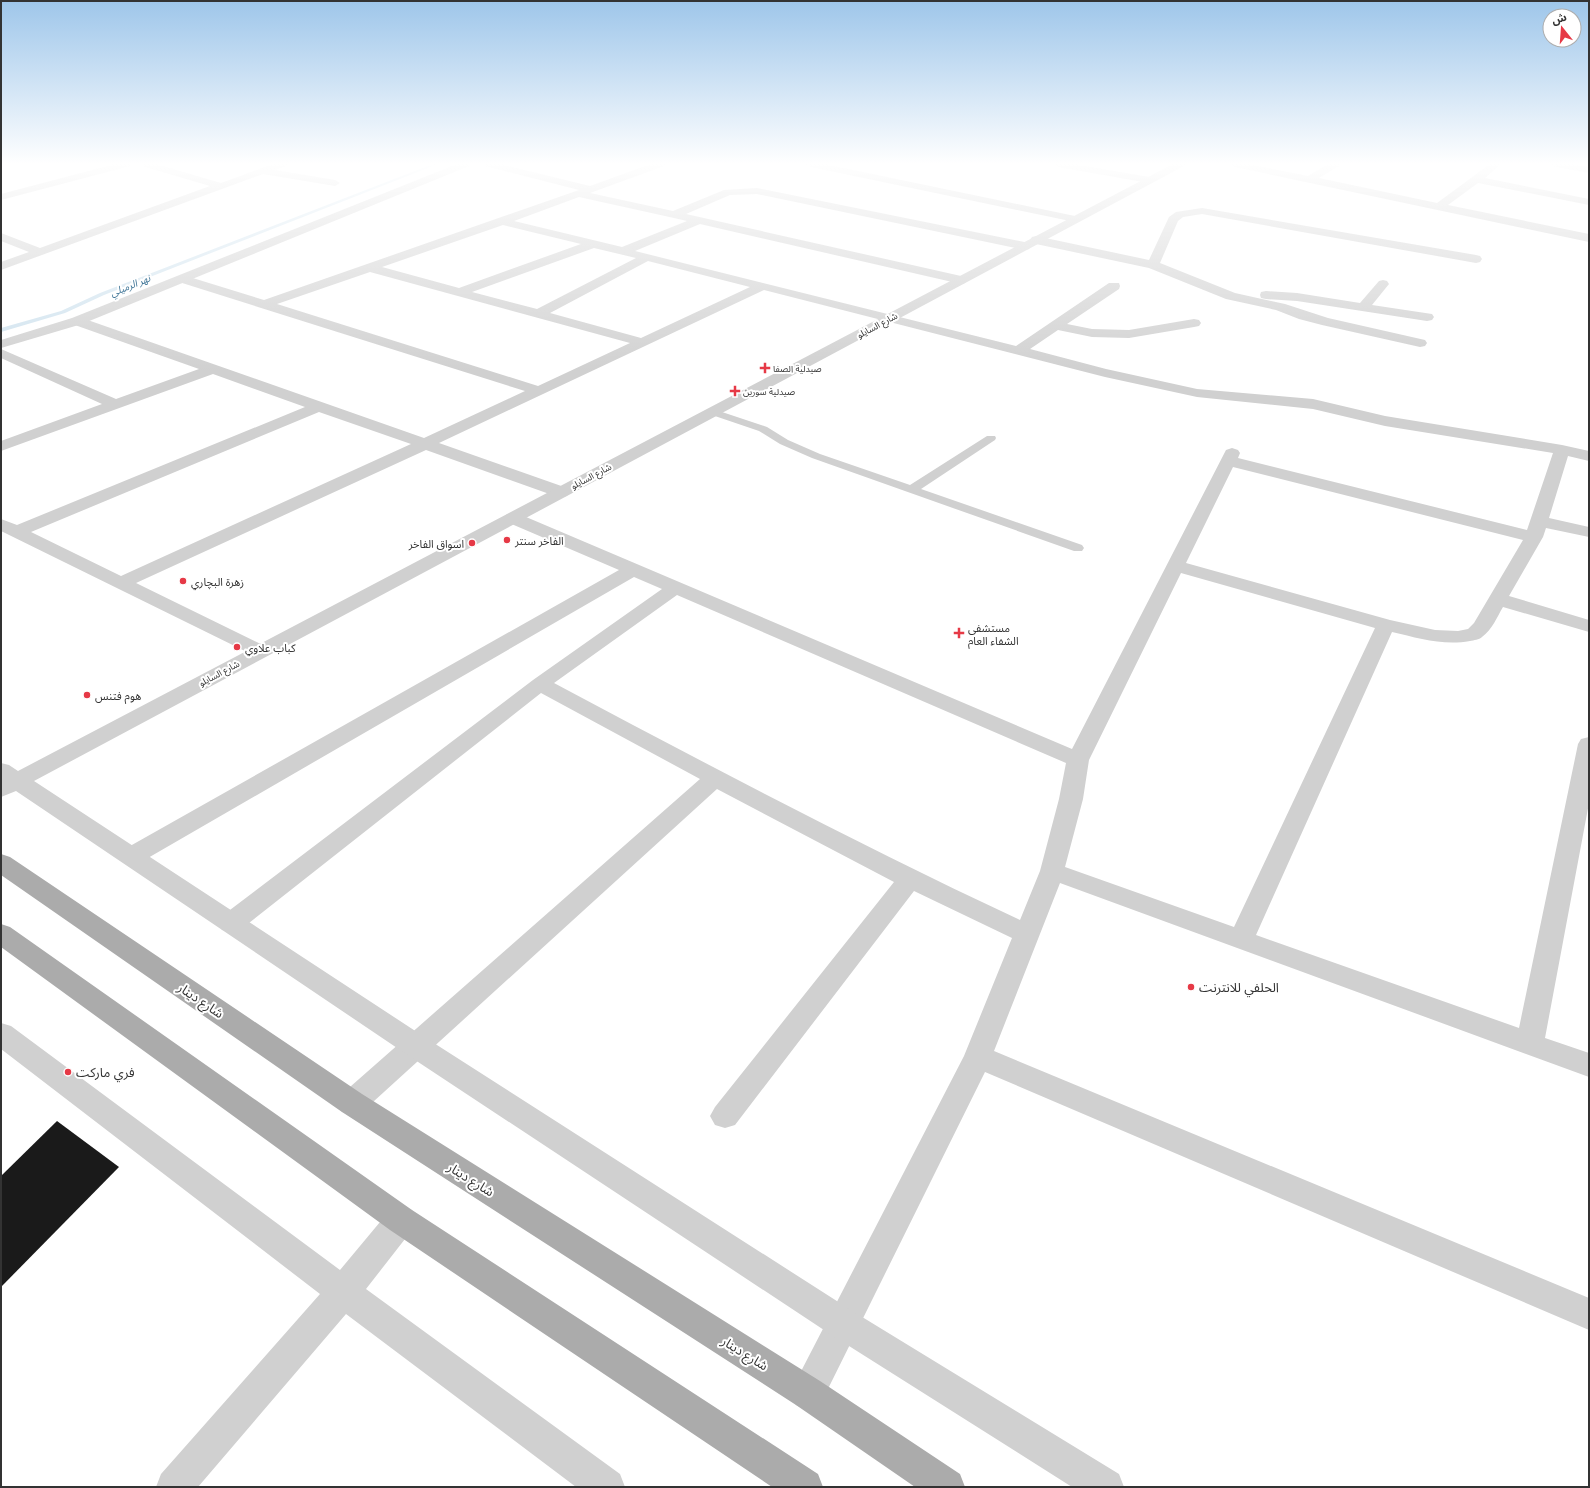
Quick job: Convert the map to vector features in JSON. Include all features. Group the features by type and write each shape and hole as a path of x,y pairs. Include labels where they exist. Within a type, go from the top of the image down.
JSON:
{"main road":[{"name":"شارع دينار","path":"1,863 352,1103 808,1393 947,1487"},
{"path":"1,934 401,1220 804,1487"}],"street":[{"path":"1,266 92,233"},
{"path":"1,344 77,321 295,233"},
{"path":"263,305 467,233"},
{"path":"551,233 1019,350 1105,373 1197,393 1313,404 1385,421 1562,450 1589,456"},
{"path":"623,251 667,233"},
{"path":"753,233 961,280"},
{"path":"980,233 1153,265 1231,296 1280,307 1304,316 1327,322 1420,343"},
{"name":"شارع السايلو","path":"6,780 260,651 1048,233"},
{"path":"1153,265 1167,233"},
{"path":"1330,233 1476,259"},
{"path":"1568,233 1589,238"},
{"path":"1,237 41,252"},
{"path":"460,292 593,244"},
{"path":"538,314 646,257"},
{"path":"370,268 642,342"},
{"path":"183,279 539,391"},
{"path":"1362,307 1383,284"},
{"path":"121,583 425,444 762,286"},
{"path":"1019,350 1114,286"},
{"path":"1231,296 1290,296 1427,317"},
{"path":"77,321 561,492"},
{"path":"1056,325 1092,333 1128,334 1194,323"},
{"path":"1,353 115,404"},
{"path":"1,446 213,369"},
{"path":"9,528 319,406"},
{"path":"1177,566 1386,625 1435,636 1458,637 1474,634 1482,626 1537,529 1562,450"},
{"path":"808,1393 842,1323 978,1057 1052,871 1071,799 1078,760 1177,566 1230,457 1537,529 1589,532"},
{"path":"513,518 1078,760"},
{"path":"9,528 260,651"},
{"path":"132,856 634,569"},
{"path":"231,923 540,684 676,587"},
{"path":"1498,599 1589,626"},
{"path":"1242,939 1386,625"},
{"path":"540,684 715,778 910,879 1026,934"},
{"path":"1530,1044 1589,744"},
{"path":"352,1103 715,778"},
{"path":"6,780 132,856 416,1046 842,1323 1106,1487"},
{"path":"1052,871 1589,1065"},
{"path":"725,1116 910,879"},
{"path":"1,1034 343,1292 607,1487"},
{"path":"978,1057 1589,1314"},
{"path":"174,1487 343,1292 401,1220"}],"lane":[{"path":"713,412 763,428 784,442 816,456 1078,548"},
{"path":"911,490 991,438"}],"building":[{"path":"57,1121 119,1167 1,1287 1,1176"}],"waterway":[{"name":"نهر الرميلي","path":"1,330 63,312 102,294 258,233"}],"place":[{"name":"صيدلية الصفا","path":"765,368"},
{"name":"صيدلية سورين","path":"735,391"},
{"name":"الفاخر سنتر","path":"507,540"},
{"name":"اسواق الفاخر","path":"472,543"},
{"name":"زهرة البچاري","path":"183,581"},
{"name":"مستشفى الشفاء العام","path":"959,633"},
{"name":"كباب علاوي","path":"237,647"},
{"name":"هوم فتنس","path":"87,695"},
{"name":"الحلفي للانترنت","path":"1191,987"},
{"name":"فري ماركت","path":"68,1072"}]}
